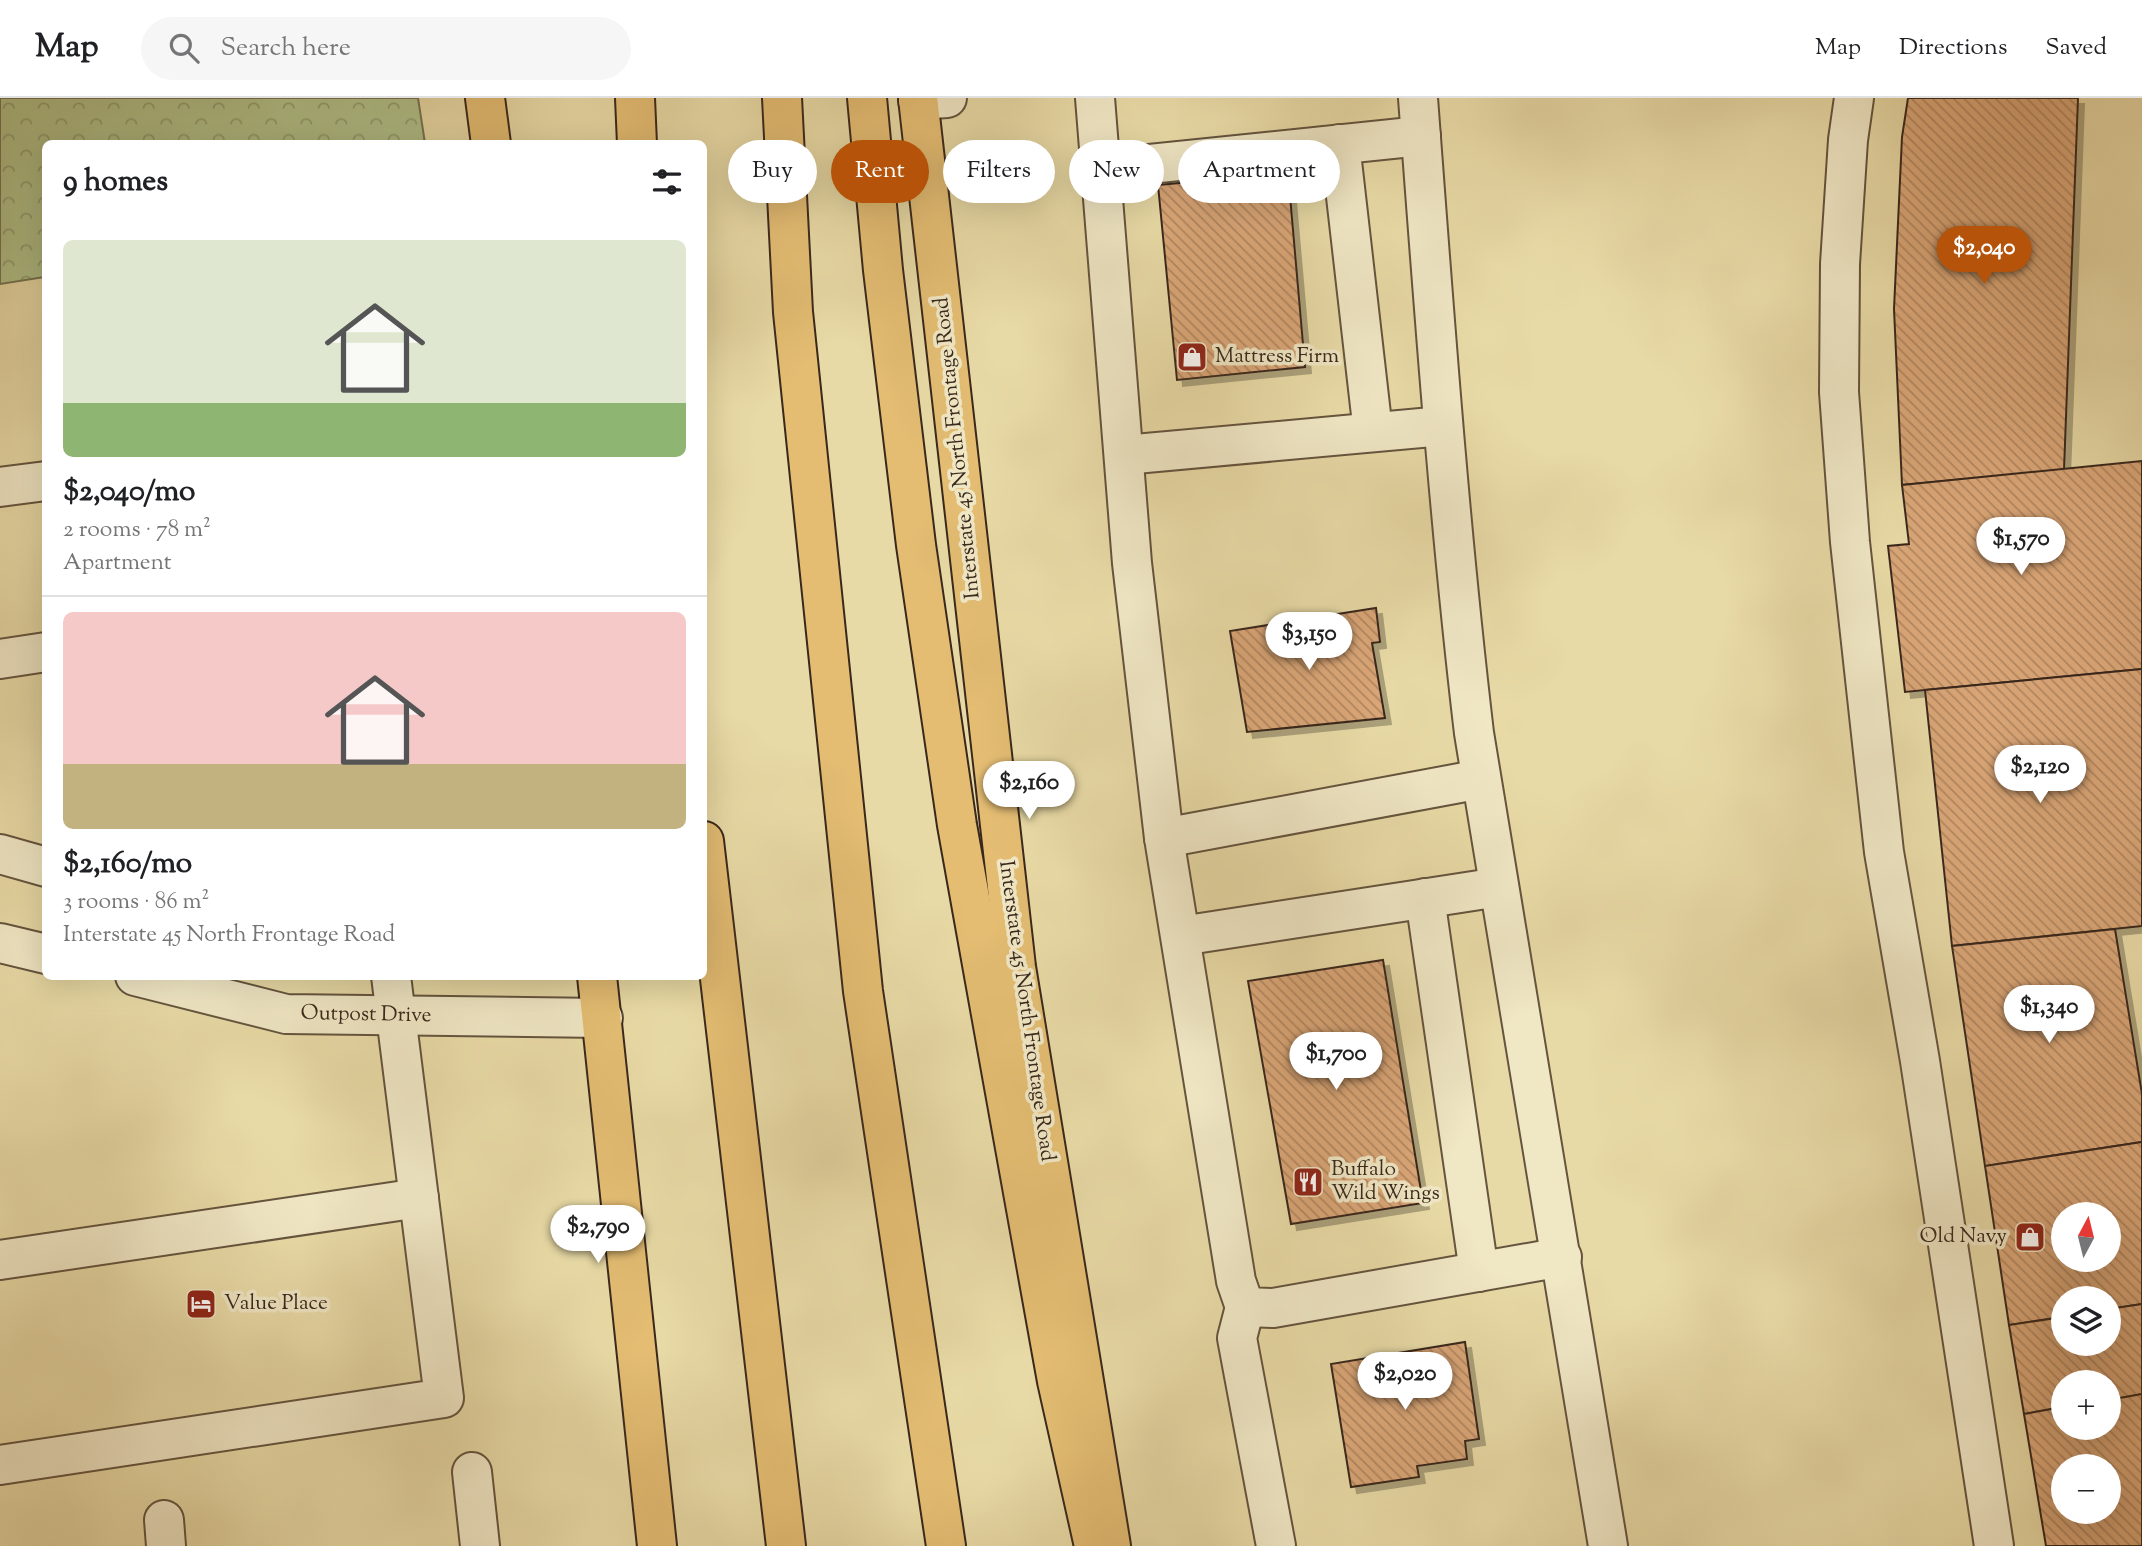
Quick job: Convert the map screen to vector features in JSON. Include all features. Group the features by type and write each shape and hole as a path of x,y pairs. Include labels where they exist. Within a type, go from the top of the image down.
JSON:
{"main road":[{"path":"485,98 490,140"},
{"path":"635,98 637,140"},
{"path":"782,98 793,312 862,977 946,1546"},
{"path":"867,98 883,270 914,531 957,825 1057,1381 1094,1546"},
{"name":"Interstate 45 North Frontage Road","path":"928,99 1016,967 1111,1546"},
{"path":"707,867 786,1546"},
{"path":"598,980 657,1546"}],"lane":[{"path":"1095,98 1099,140"},
{"path":"1418,98 1462,637 1481,779 1608,1546"},
{"path":"1854,98 1848,140 1840,264 1839,392 1850,542 1884,852 1920,1061 1994,1546"},
{"path":"1373,432 1340,144 1420,136"},
{"path":"1104,203 1132,563 1164,838 1236,1281 1245,1307 1237,1338 1276,1546"},
{"path":"1124,455 1443,426"},
{"path":"0,487 42,482"},
{"path":"0,659 42,653"},
{"path":"1164,838 1481,779"},
{"path":"0,854 42,866"},
{"path":"1181,936 1499,887"},
{"path":"1425,898 1479,1272"},
{"path":"0,943 42,953"},
{"name":"Outpost Drive","path":"151,980 286,1014 603,1018"},
{"path":"0,1465 444,1398 392,980"},
{"path":"0,1260 419,1198"},
{"path":"1245,1307 1273,1308 1562,1257"},
{"path":"472,1472 480,1546"}],"green space":[{"path":"0,98 418,98 425,140 42,140 42,277 0,284"}],"building":[{"path":"1908,98 2078,98 2064,470 1902,485 1894,309 1902,137"},
{"path":"1178,183 1178,203 1291,203 1305,367 1177,380 1160,203 1164,203 1164,184"},
{"path":"2142,461 2142,669 1905,692 1888,546 1909,544 1902,485"},
{"path":"1376,608 1380,642 1372,643 1385,718 1247,732 1230,631"},
{"path":"2142,669 2142,926 1952,946 1925,690"},
{"path":"2115,929 2142,1094 2142,1142 1985,1166 1952,946"},
{"path":"1383,960 1423,1203 1291,1224 1248,981"},
{"name":"Old Navy","path":"2142,1142 2142,1304 2121,1307 2121,1286 2051,1286 2051,1319 2009,1325 1985,1166"},
{"path":"2142,1304 2142,1394 2121,1398 2121,1370 2051,1370 2051,1409 2024,1414 2009,1325 2051,1319 2051,1356 2121,1356 2121,1307"},
{"path":"1465,1342 1479,1439 1465,1441 1467,1459 1417,1466 1419,1477 1351,1487 1331,1364"},
{"path":"2142,1394 2142,1546 2046,1546 2024,1414 2051,1409 2051,1440 2121,1440 2121,1398"}],"place":[{"name":"Mattress Firm","path":"1192,357"},
{"name":"Buffalo Wild Wings","path":"1308,1182"},
{"name":"Old Navy","path":"2030,1237"},
{"name":"Value Place","path":"201,1304"}]}
